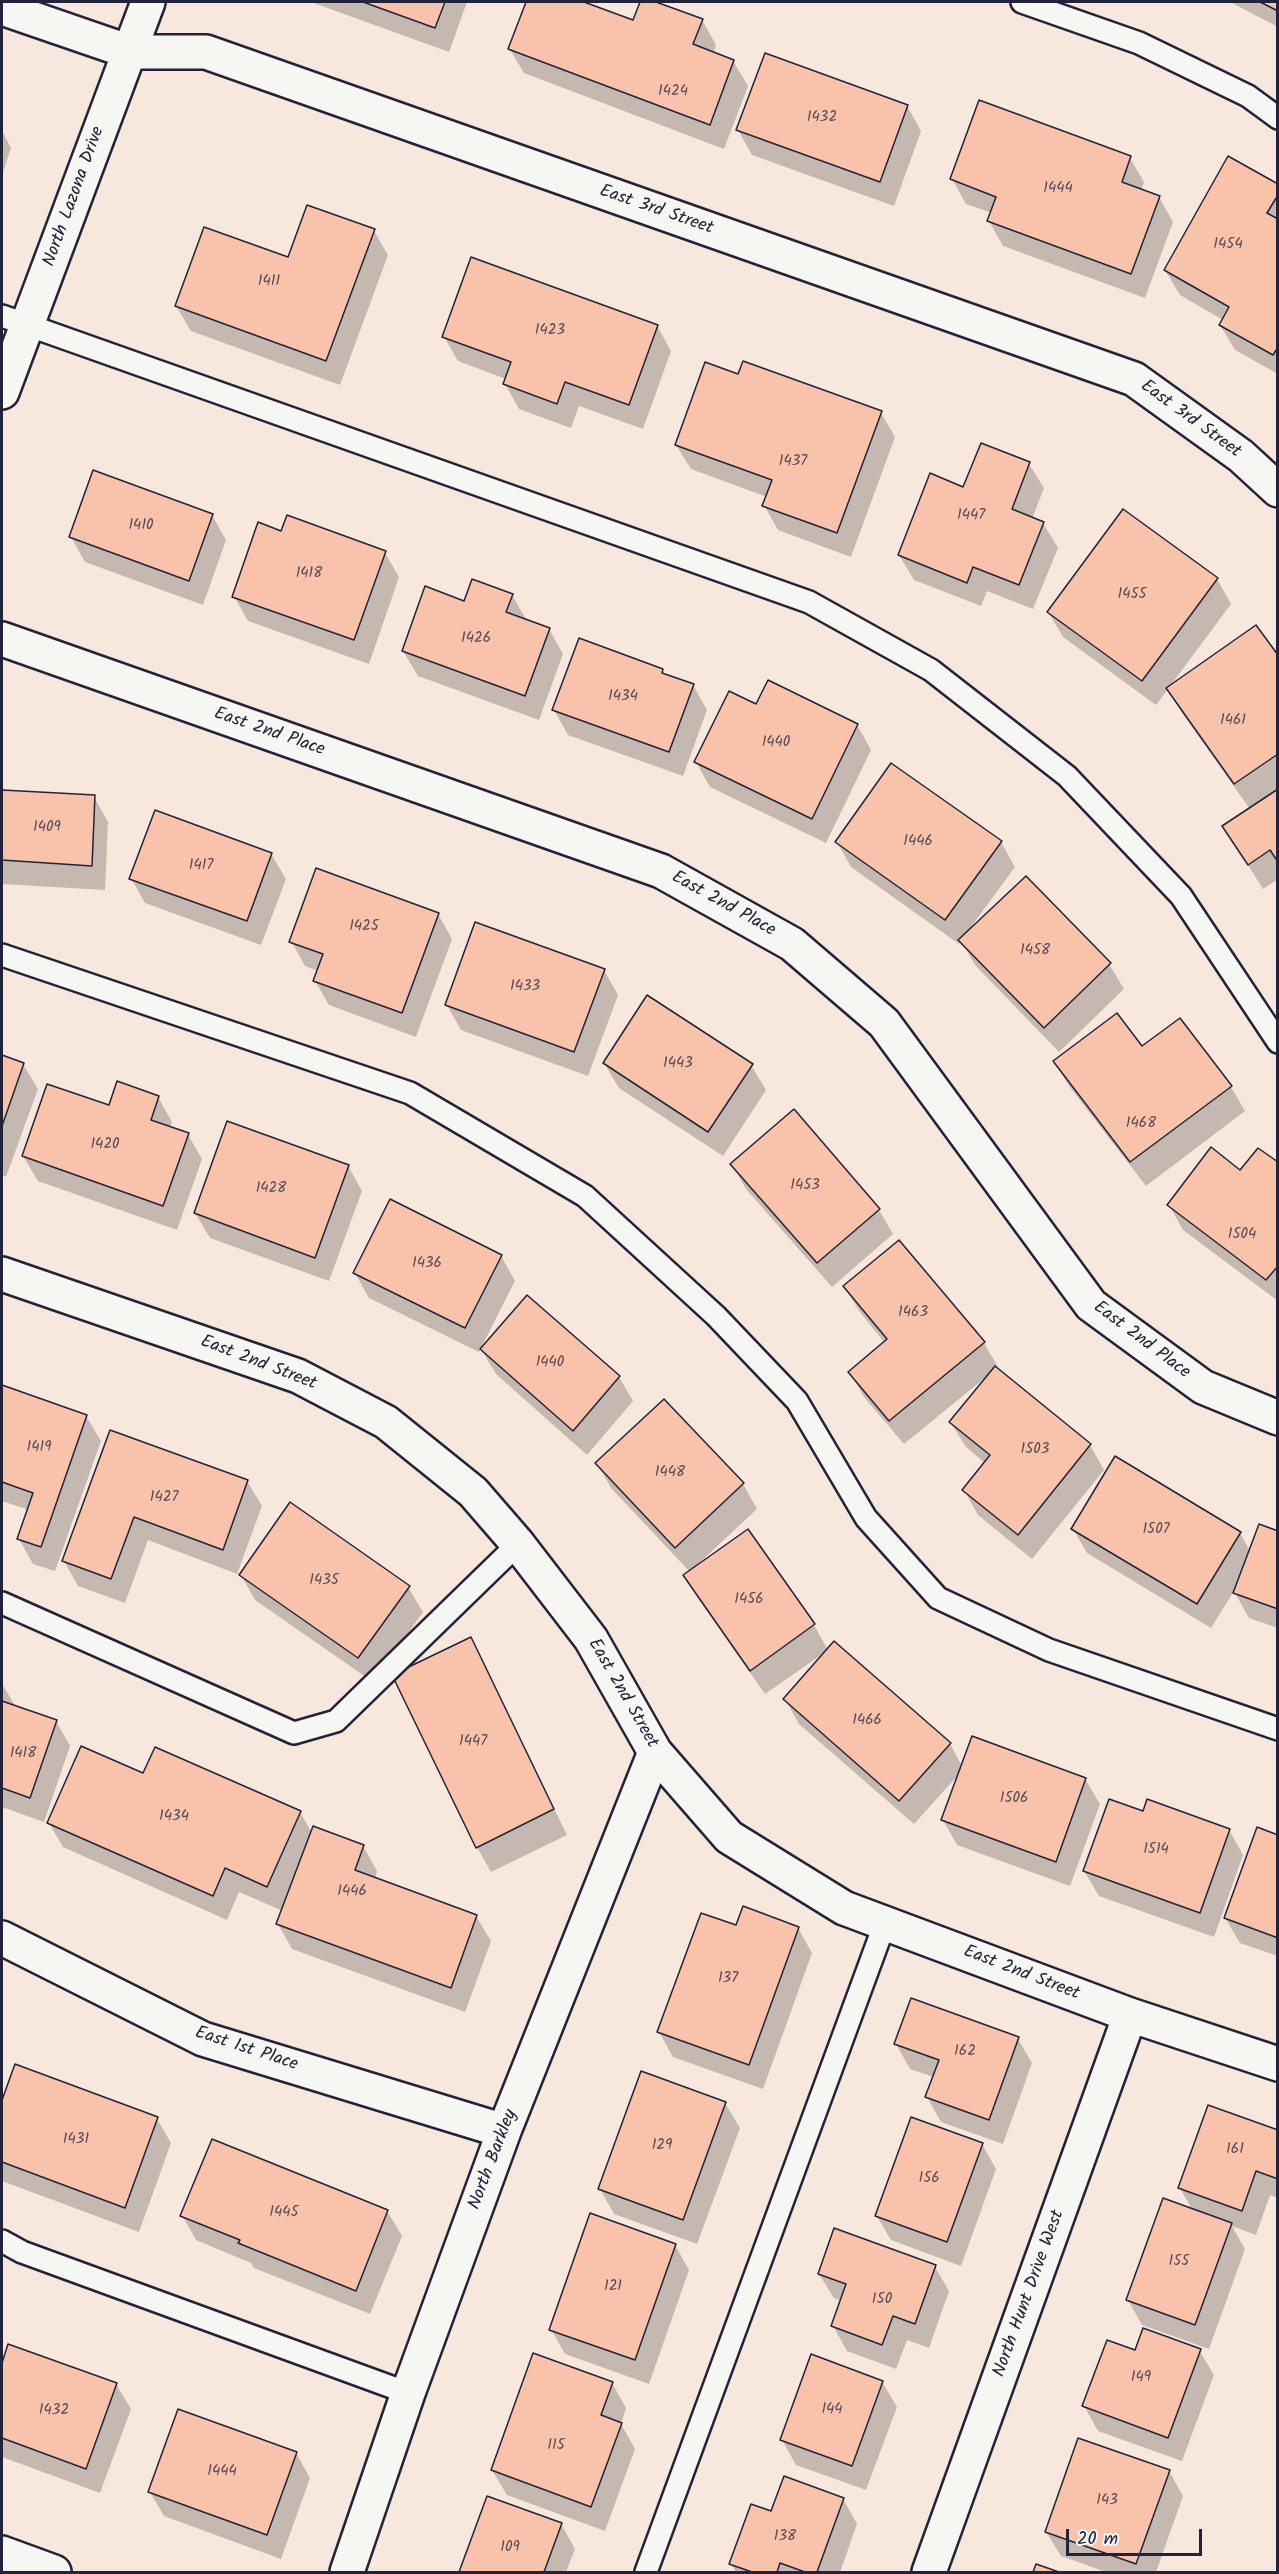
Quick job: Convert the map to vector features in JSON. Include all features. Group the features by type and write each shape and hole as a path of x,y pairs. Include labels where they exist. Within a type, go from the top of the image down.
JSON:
{"street":[{"name":"North Lazona Drive","path":"2,392 14,320 130,52 148,2"},
{"name":"East 3rd Street","path":"2,8 130,52 206,52 1134,380 1241,456 1278,490"},
{"name":"East 2nd Place","path":"2,639 661,871 792,944 884,1023 1091,1305 1203,1387 1278,1418"},
{"name":"East 2nd Street","path":"2,1274 298,1376 386,1422 474,1492 518,1544 591,1639 655,1752 729,1837 844,1908 1130,2015 1278,2064"},
{"name":"North Barkley","path":"347,2572 408,2392 504,2131 655,1752"},
{"name":"East 1st Place","path":"2,1938 203,2039 504,2131"},
{"name":"North Hunt Drive West","path":"929,2572 1130,2015"},
{"path":"2,2553 54,2572"}],"lane":[{"path":"1022,2 1139,43 1248,96 1278,118"},
{"path":"14,320 809,602 931,670 1067,776 1181,896 1278,1042"},
{"path":"2,955 410,1093 585,1196 716,1316 797,1401 866,1518 938,1598 1049,1650 1278,1730"},
{"path":"2,1603 294,1733 336,1721 518,1544"},
{"path":"646,2572 885,1923"},
{"path":"2,2241 22,2252 408,2392"}],"building":[{"path":"363,2 445,2 435,28"},
{"path":"526,2 584,2 633,20 640,2 656,2 703,19 693,44 734,60 710,125 508,49"},
{"path":"1260,2 1278,2 1278,11"},
{"path":"765,53 908,105 880,182 736,130"},
{"path":"979,100 1131,156 1122,182 1160,196 1131,274 987,221 996,197 950,179"},
{"path":"1228,156 1278,184 1278,195 1267,213 1278,219 1278,347 1273,355 1219,325 1229,307 1164,270"},
{"path":"307,205 375,229 326,361 175,306 204,227 288,257"},
{"path":"471,257 658,325 629,405 565,382 557,404 503,384 511,362 442,337"},
{"path":"743,361 882,411 837,533 762,506 772,480 675,445 705,362 738,374"},
{"path":"981,443 1030,462 1012,509 1044,522 1019,585 973,567 967,583 898,555 930,473 963,487"},
{"path":"93,470 213,514 189,581 69,537"},
{"path":"1123,509 1218,578 1142,681 1047,612"},
{"path":"287,515 386,551 354,640 232,597 258,522 281,531"},
{"path":"472,579 513,594 506,612 550,628 525,696 402,651 425,586 464,601"},
{"path":"1256,625 1278,655 1278,754 1234,784 1166,688"},
{"path":"579,638 663,669 662,673 694,684 669,752 552,710"},
{"path":"768,680 858,724 812,819 694,762 729,691 756,704"},
{"path":"891,763 1002,841 945,920 835,842"},
{"path":"1278,789 1278,862 1270,850 1248,865 1222,826"},
{"path":"2,790 95,795 92,866 2,860"},
{"path":"155,810 272,853 247,921 129,879"},
{"path":"316,868 439,913 402,1013 313,981 323,954 289,942"},
{"path":"1026,876 1111,963 1044,1028 958,940"},
{"path":"475,922 605,969 574,1052 445,1005"},
{"path":"647,995 753,1064 708,1132 603,1063"},
{"path":"1117,1013 1142,1046 1180,1018 1232,1086 1130,1162 1053,1061"},
{"path":"2,1055 24,1063 2,1126"},
{"path":"117,1081 159,1096 151,1120 189,1133 163,1206 22,1156 47,1084 109,1105"},
{"path":"794,1109 880,1209 817,1263 730,1164"},
{"path":"227,1121 349,1165 315,1258 194,1213"},
{"path":"1211,1147 1240,1170 1258,1148 1278,1162 1278,1266 1266,1280 1167,1205"},
{"path":"390,1199 502,1255 465,1328 353,1273"},
{"path":"899,1240 985,1342 889,1421 848,1372 887,1339 843,1286"},
{"path":"527,1295 620,1376 573,1431 480,1349"},
{"path":"995,1366 1091,1444 1018,1535 962,1490 990,1455 949,1422"},
{"path":"2,1385 87,1415 41,1547 17,1539 33,1493 2,1482"},
{"path":"664,1399 744,1483 675,1548 595,1463"},
{"path":"110,1430 248,1480 223,1550 134,1517 111,1579 62,1561"},
{"path":"1115,1456 1241,1532 1197,1604 1071,1529"},
{"path":"290,1502 410,1586 358,1658 239,1575"},
{"path":"1259,1524 1278,1531 1278,1609 1233,1593"},
{"path":"748,1529 815,1624 750,1671 683,1575"},
{"path":"471,1637 554,1809 476,1848 392,1675"},
{"path":"834,1641 951,1743 899,1801 783,1699"},
{"path":"2,1701 57,1720 30,1798 2,1788"},
{"path":"972,1736 1086,1778 1056,1862 941,1820"},
{"path":"81,1746 143,1773 155,1747 301,1811 267,1887 225,1868 213,1896 47,1823"},
{"path":"1109,1799 1143,1811 1147,1799 1230,1829 1200,1913 1083,1871"},
{"path":"313,1826 364,1845 355,1870 477,1915 451,1988 276,1924"},
{"path":"1257,1827 1278,1835 1278,1938 1224,1918"},
{"path":"743,1906 799,1927 749,2065 657,2032 701,1913 736,1925"},
{"path":"911,1998 1019,2037 989,2120 925,2097 939,2060 894,2044"},
{"path":"15,2064 158,2117 125,2208 2,2162 2,2100"},
{"path":"641,2071 726,2102 683,2220 598,2189"},
{"path":"1208,2105 1278,2130 1278,2179 1256,2171 1242,2211 1178,2188"},
{"path":"911,2117 983,2143 947,2242 875,2216"},
{"path":"212,2139 388,2210 356,2291 238,2243 240,2240 180,2216"},
{"path":"1163,2198 1232,2223 1195,2325 1126,2300"},
{"path":"590,2213 676,2244 635,2360 549,2330"},
{"path":"834,2228 936,2265 915,2324 893,2316 882,2345 831,2326 846,2284 818,2274"},
{"path":"1143,2328 1201,2349 1168,2438 1082,2406 1107,2340 1135,2350"},
{"path":"8,2344 117,2383 86,2469 2,2438 2,2363"},
{"path":"533,2353 613,2382 601,2415 622,2423 591,2507 491,2470"},
{"path":"811,2354 883,2381 852,2466 780,2440"},
{"path":"178,2409 297,2452 267,2535 148,2492"},
{"path":"1078,2438 1170,2470 1136,2564 1045,2532"},
{"path":"784,2476 844,2498 817,2572 805,2572 780,2563 777,2572 752,2572 729,2564 751,2504 771,2511"},
{"path":"487,2496 562,2523 544,2572 459,2572"},
{"path":"1036,2564 1059,2572 1033,2572"}]}
